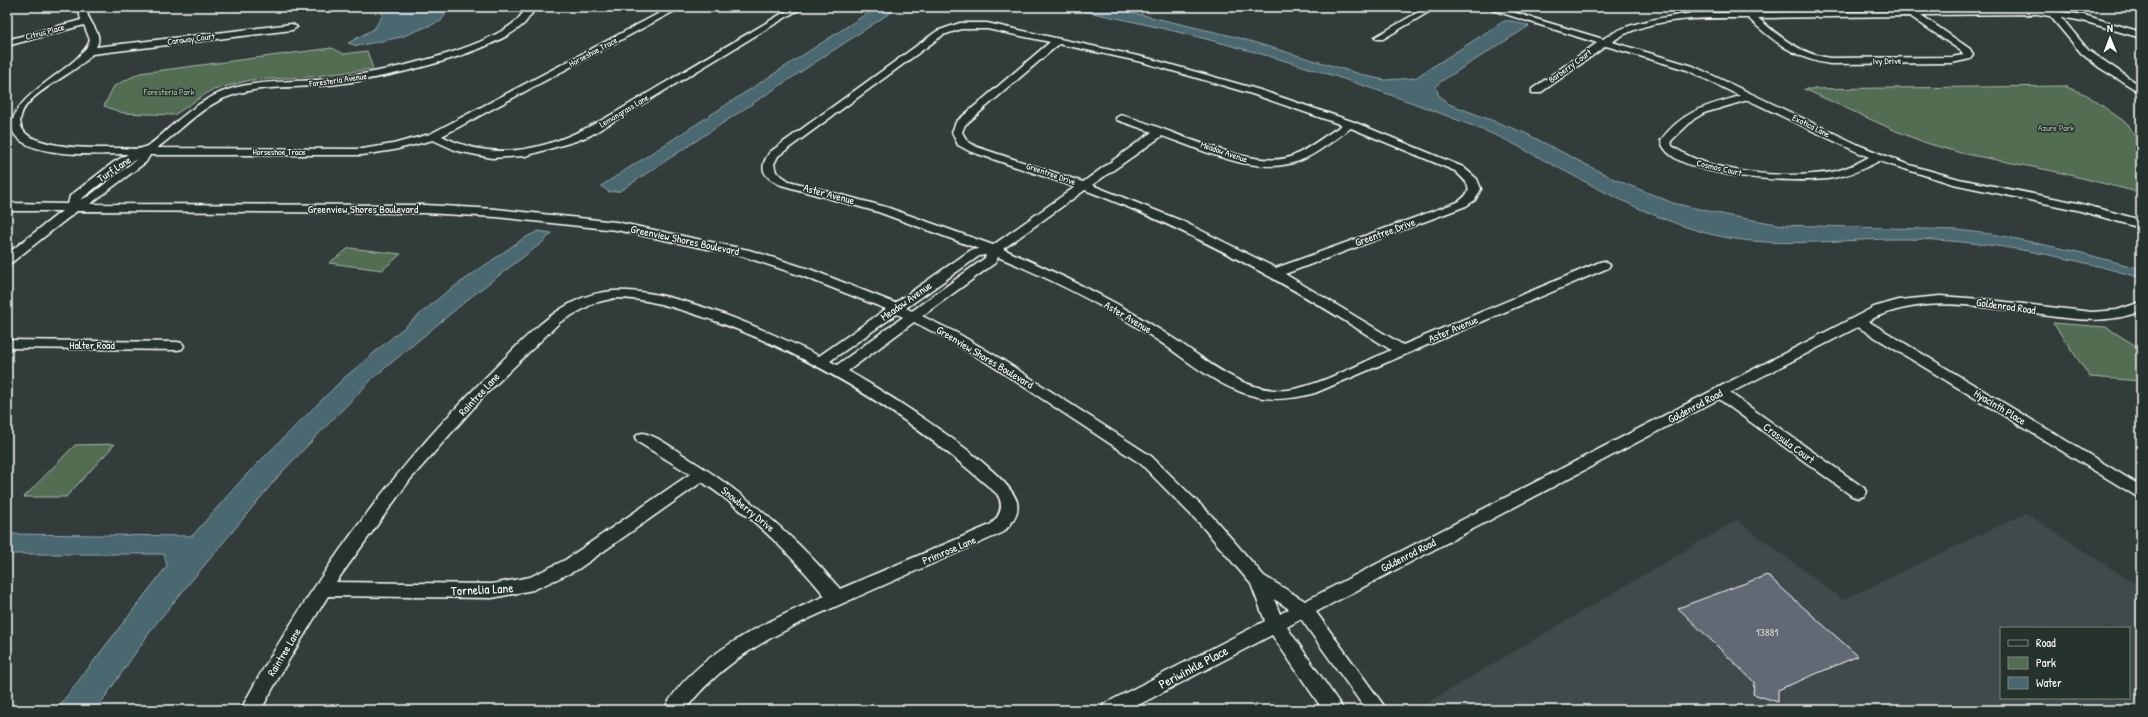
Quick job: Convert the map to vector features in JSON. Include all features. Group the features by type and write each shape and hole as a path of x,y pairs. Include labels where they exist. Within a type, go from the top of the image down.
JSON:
{"street":[{"path":"82,7 84,22 95,37 90,51"},
{"name":"Foresteria Avenue","path":"146,151 209,102 226,93 256,87 306,85 379,79 483,42 516,26 526,17 532,7"},
{"name":"Horseshoe Trace","path":"90,51 80,62 40,89 22,105 15,116 12,132 30,141 63,149 362,152 394,147 434,136 678,7"},
{"name":"Lemongrass Lane","path":"434,136 461,149 486,153 531,151 561,143 587,133 799,7"},
{"path":"1380,37 1433,7"},
{"name":"Exotica Lane","path":"1487,7 1690,68 1877,157 1957,182 2055,202 2141,224"},
{"path":"2050,10 2092,59 2141,90"},
{"name":"Barberry Court","path":"1536,91 1604,41 1623,31 1660,20 1692,16 2050,10 2084,18 2141,35"},
{"name":"Ivy Drive","path":"1748,14 1790,49 1815,59 1830,61 1952,60 1967,57 1968,55 1966,49 1912,13"},
{"name":"Citrus Place","path":"7,43 84,22"},
{"name":"Aster Avenue","path":"1470,176 1453,165 1350,124 1203,76 1058,40 980,25 960,26 944,31 774,154 768,162 768,170 770,174 785,183 902,215 994,250 1058,278 1154,332 1229,383 1258,394 1280,396 1301,393 1604,265"},
{"name":"Caraway Court","path":"90,51 292,27"},
{"name":"Greentree Drive","path":"1058,40 963,121 958,128 957,136 962,143 972,149 1084,186 1178,224 1275,273 1353,319 1402,351"},
{"name":"Cosmos Court","path":"1750,96 1712,106 1690,117 1666,140 1667,147 1679,157 1705,165 1746,174 1787,177 1815,177 1846,172 1877,157"},
{"name":"Meadow Avenue","path":"1122,118 1243,160 1276,163 1291,160 1302,155 1350,124"},
{"name":"Meadow Avenue","path":"821,361 975,253 994,250 1161,131"},
{"name":"Turf Lane","path":"7,260 73,208 93,198 142,160 146,151"},
{"name":"Greentree Drive","path":"1275,273 1462,204 1471,198 1475,190 1470,176"},
{"name":"Greenview Shores Boulevard","path":"7,207 424,209 550,217 616,226 745,253 807,273 913,316 996,362 1146,460 1206,520 1258,581 1276,624 1334,710"},
{"name":"Meadow Avenue","path":"839,370 991,260 994,250"},
{"name":"Raintree Lane","path":"251,710 323,589 371,521 450,424 509,363 557,318 582,303 612,295 645,296 720,319 821,361"},
{"name":"Goldenrod Road","path":"1276,624 1858,321 1893,305 1929,300 1973,302 2088,316 2122,313 2141,306"},
{"name":"Hyacinth Place","path":"1858,321 2141,492"},
{"name":"Halter Road","path":"7,344 176,346"},
{"name":"Primrose Lane","path":"674,710 701,678 724,658 749,640 776,625 996,529 1004,522 1009,514 1011,506 1009,497 1003,490 947,442 871,388 821,361"},
{"name":"Crassula Court","path":"1720,393 1858,492"},
{"name":"Snowberry Drive","path":"643,438 703,474 740,500 774,529 806,562 837,598"},
{"name":"Tornelia Lane","path":"323,589 479,591 505,590 526,585 546,578 571,565 703,474"},
{"name":"Greenview Shores Boulevard","path":"1258,581 1304,609 1377,710"},
{"name":"Periwinkle Place","path":"1111,710 1276,624"}],"shaded area":[{"path":"2026,513 2141,588 2141,710 1417,709 1737,520 1843,600"}],"green space":[{"name":"Foresteria Park","path":"332,48 344,54 367,51 373,69 307,77 250,80 210,91 174,115 123,113 104,106 114,86 140,73"},
{"name":"Azure Park","path":"2064,86 2087,95 2128,124 2136,138 2141,139 2141,193 2058,172 1961,153 1926,143 1804,89"},
{"path":"349,248 401,254 382,270 329,263"},
{"path":"2053,323 2106,327 2141,349 2141,381 2090,377"},
{"path":"115,444 66,497 24,497 75,445"}],"water":[{"path":"378,7 449,8 441,21 401,37 357,46 348,43 374,29 383,15"},
{"path":"877,7 899,7 620,191 609,192 601,186"},
{"path":"1062,7 1102,7 1138,14 1236,37 1370,77 1385,80 1415,78 1504,21 1512,21 1529,26 1440,82 1436,87 1439,96 1449,104 1525,133 1614,179 1673,203 1730,216 1783,225 1958,230 1998,235 2078,252 2141,269 2141,278 2110,269 2048,255 2017,249 1954,241 1891,239 1823,242 1777,242 1732,239 1710,234 1642,210 1496,135 1386,93 1333,75 1226,44 1171,30"},
{"path":"538,231 552,233 543,242 472,296 373,378 281,473 154,626 96,710 56,710 167,566 164,554 7,554 7,534 192,536 246,475 344,378 444,294 521,240"}],"building":[{"path":"1767,575 1858,656 1778,690 1778,702 1753,694 1754,682 1678,608"}]}
